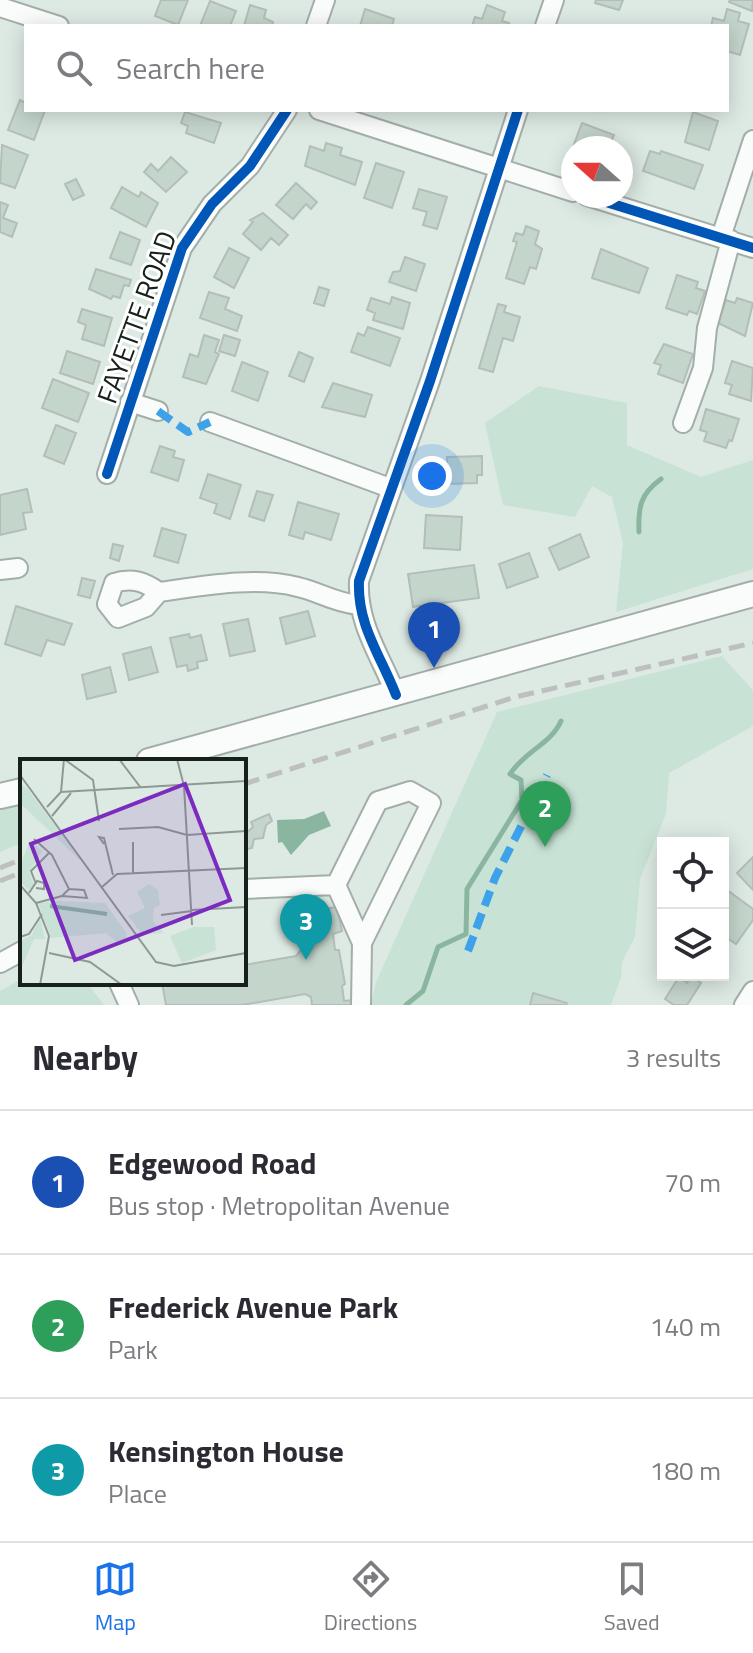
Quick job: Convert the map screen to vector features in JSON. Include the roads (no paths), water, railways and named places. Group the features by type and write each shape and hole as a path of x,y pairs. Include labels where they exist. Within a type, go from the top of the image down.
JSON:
{"main road":[{"path":"156,759 753,594"},
{"path":"0,796 20,791"}],"street":[{"path":"317,24 325,0"},
{"path":"546,24 554,0"},
{"path":"0,28 5,5 54,24"},
{"name":"FAYETTE ROAD","path":"107,474 182,248 212,204 250,166 286,112"},
{"path":"325,112 561,188"},
{"path":"396,695 362,623 358,605 359,581 430,381 517,112"},
{"path":"683,423 703,368 707,328 726,239 753,140"},
{"path":"626,208 753,248"},
{"path":"130,402 158,411"},
{"path":"210,422 390,488"},
{"path":"159,592 254,583 298,587 331,601 358,605"},
{"path":"336,885 378,801 410,791 431,803 362,943"},
{"path":"246,889 336,885"},
{"path":"336,885 362,943 361,1005"},
{"path":"0,963 20,952"},
{"path":"120,985 129,1005"},
{"path":"744,1005 753,991"}],"waterway":[{"path":"639,532 642,502 661,479"},
{"path":"406,1005 423,991 438,947 466,934 467,889 522,800 521,780 510,774 551,736 561,721"}],"railway":[{"path":"246,783 515,697 753,643"},
{"path":"0,868 20,860"},
{"path":"0,881 20,873"}],"place":[{"name":"Edgewood Road","path":"434,668"},
{"name":"Frederick Avenue Park","path":"545,847"},
{"name":"Kensington House","path":"306,960"}]}
